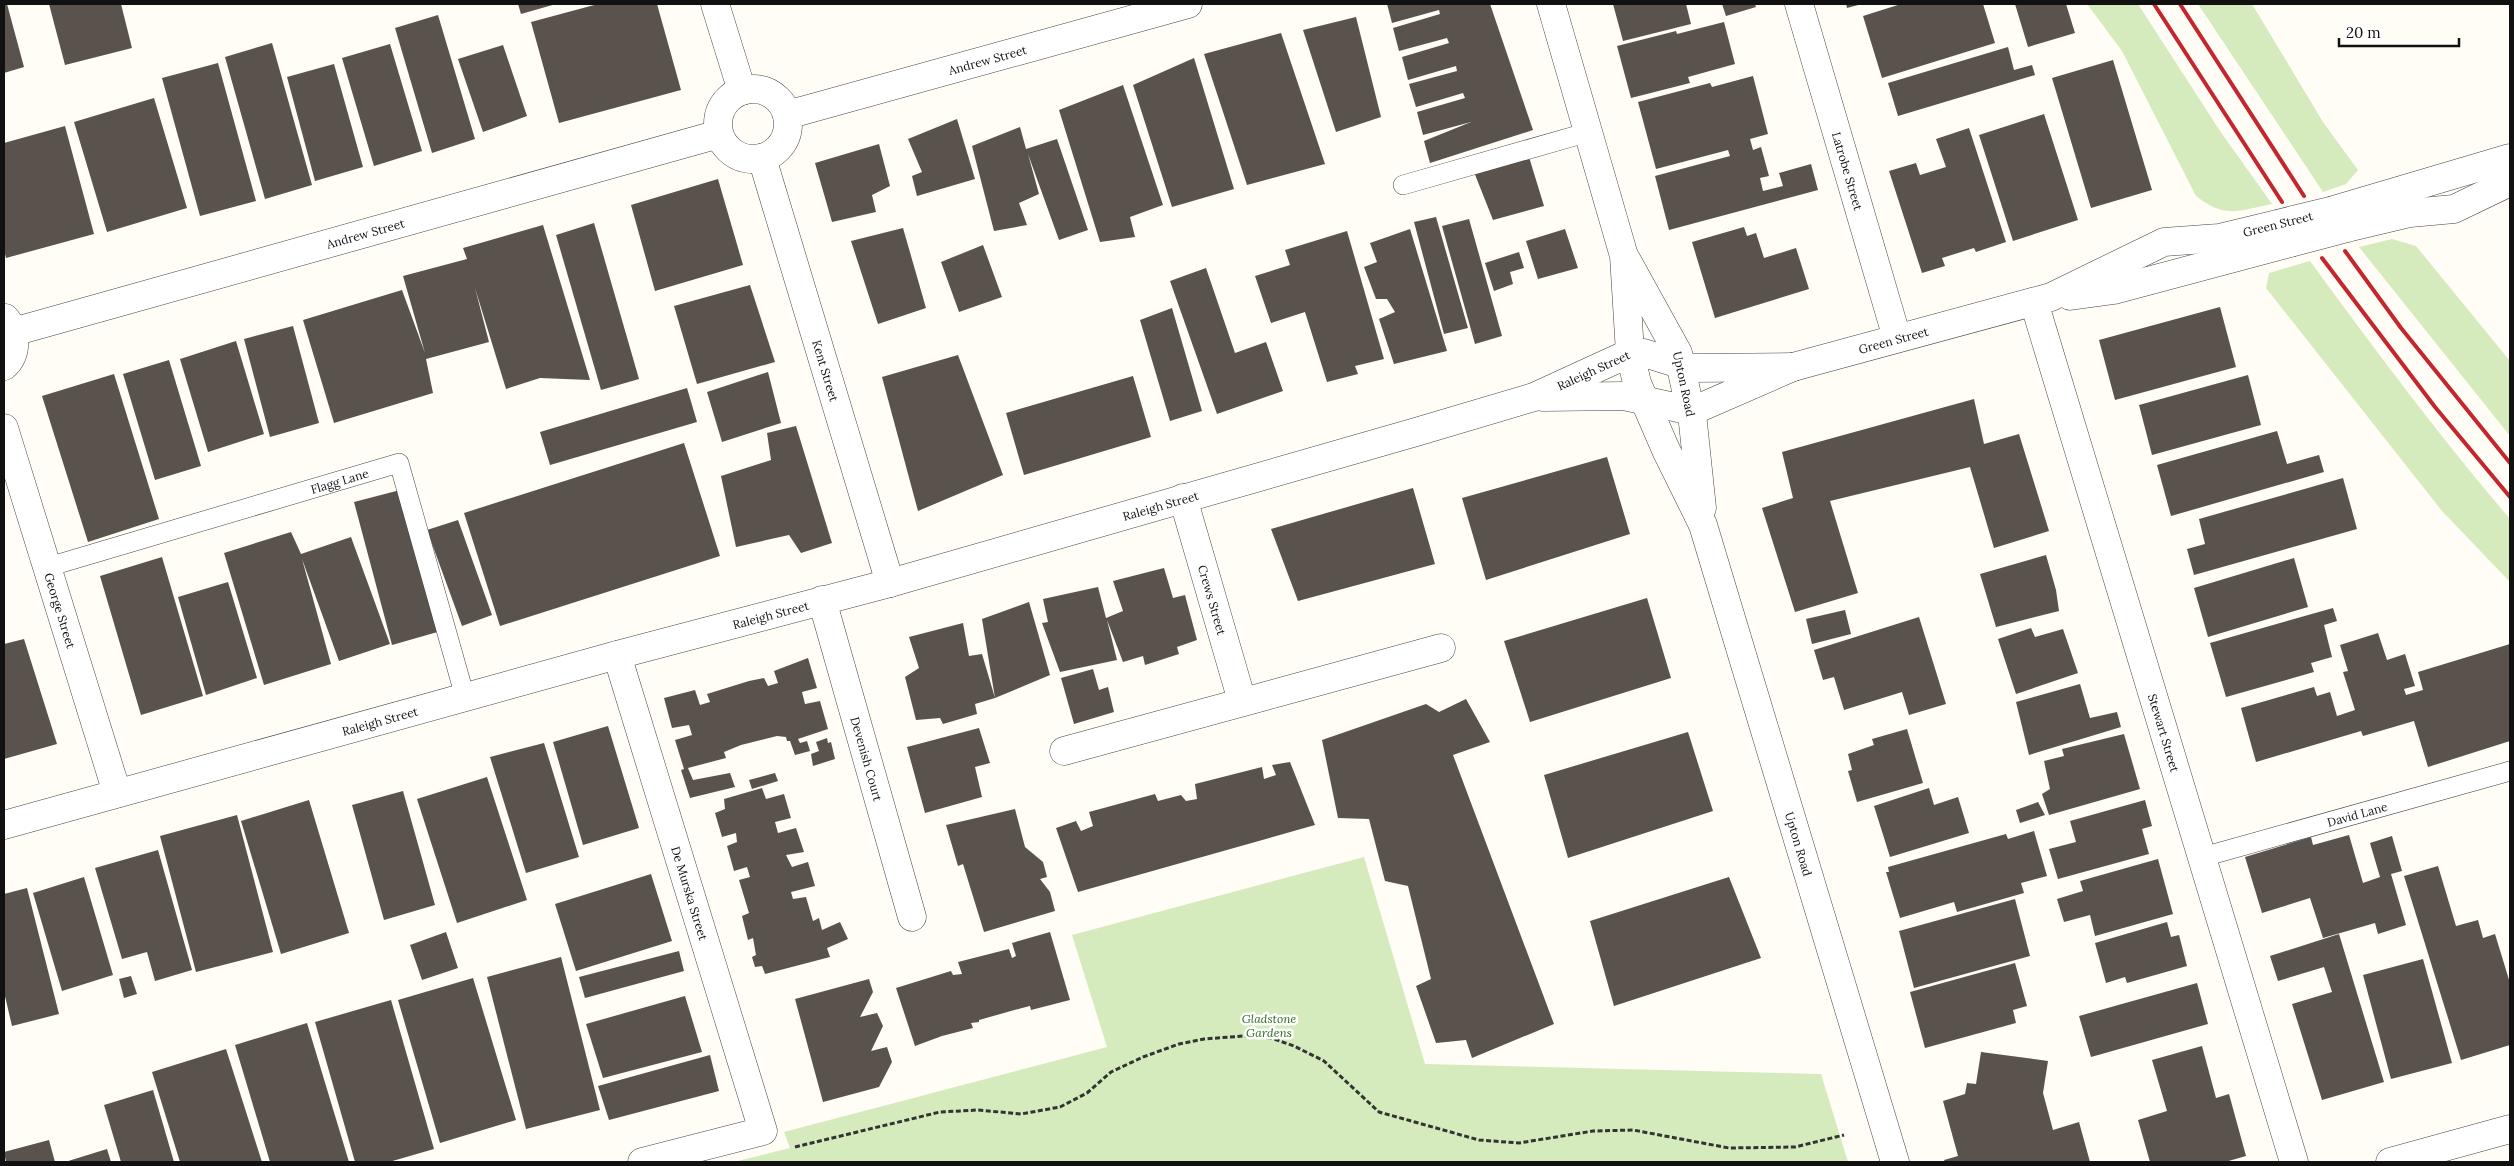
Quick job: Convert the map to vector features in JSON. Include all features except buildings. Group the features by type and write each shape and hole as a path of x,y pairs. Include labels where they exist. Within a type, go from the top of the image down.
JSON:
{"street":[{"path":"715,4 742,91"},
{"name":"Andrew Street","path":"786,114 1188,4"},
{"name":"Upton Road","path":"1551,4 1624,256 1630,354 1643,399 1703,525 1895,1162"},
{"name":"Latrobe Street","path":"1799,4 1897,338"},
{"path":"753,89 774,96 786,114 788,126 780,146 762,158 740,157 731,151 720,134 718,121 722,108 730,97 742,91 753,89"},
{"name":"Andrew Street","path":"8,324 720,134"},
{"name":"Kent Street","path":"762,158 890,583"},
{"name":"Green Street","path":"1643,399 1691,409 1709,404 1793,367 2043,300 2164,242 2284,234 2388,206 2493,162 2510,158"},
{"name":"Green Street","path":"2388,206 2418,212 2454,209 2510,182"},
{"name":"Upton Road","path":"1624,256 1671,338 1681,365 1691,409 1703,525"},
{"name":"Stewart Street","path":"2043,300 2203,857 2294,1162"},
{"path":"4,366 12,354 14,343 8,324"},
{"name":"Raleigh Street","path":"4,825 618,655 890,583 1534,397 1630,354 1644,353 1681,365"},
{"name":"Green Street","path":"1681,365 1692,368 1793,367"},
{"name":"Raleigh Street","path":"1534,397 1624,396 1643,399"},
{"name":"George Street","path":"4,428 117,793"},
{"name":"Crews Street","path":"1183,498 1242,701"},
{"name":"Devenish Court","path":"822,600 912,917"},
{"path":"1064,751 1441,648"},
{"name":"De Murska Street","path":"618,655 763,1131"},
{"path":"2390,1162 2510,1129"},
{"path":"642,1162 763,1131"}],"lane":[{"path":"1403,184 1589,132"},
{"name":"Flagg Lane","path":"48,567 399,464 465,697"},
{"name":"David Lane","path":"2203,857 2510,771"}],"path":[{"path":"763,1131 792,1148 940,1112 978,1110 1021,1114 1060,1107 1087,1093 1111,1072 1143,1057 1179,1044 1204,1039 1244,1036 1271,1038 1294,1046 1324,1061 1379,1112 1479,1140 1519,1143 1592,1131 1633,1130 1739,1148 1795,1147 1844,1135"}],"green space":[{"path":"2087,4 2138,4 2220,131 2272,204 2242,210 2225,211 2196,196 2122,51"},
{"path":"2198,4 2252,4 2323,122 2358,170 2346,184 2323,192"},
{"path":"2392,239 2416,246 2510,361 2510,436 2359,247"},
{"path":"2310,261 2408,392 2510,519 2510,582 2442,511 2266,288 2269,273"},
{"name":"Gladstone Gardens","path":"1364,857 1425,1064 1821,1074 1848,1162 734,1162 790,1148 784,1132 1107,1047 1072,935"}],"railway":[{"path":"2154,4 2282,202"},
{"path":"2180,4 2304,196"},
{"path":"2345,251 2401,328 2510,463"},
{"path":"2322,258 2435,407 2510,497"}]}
